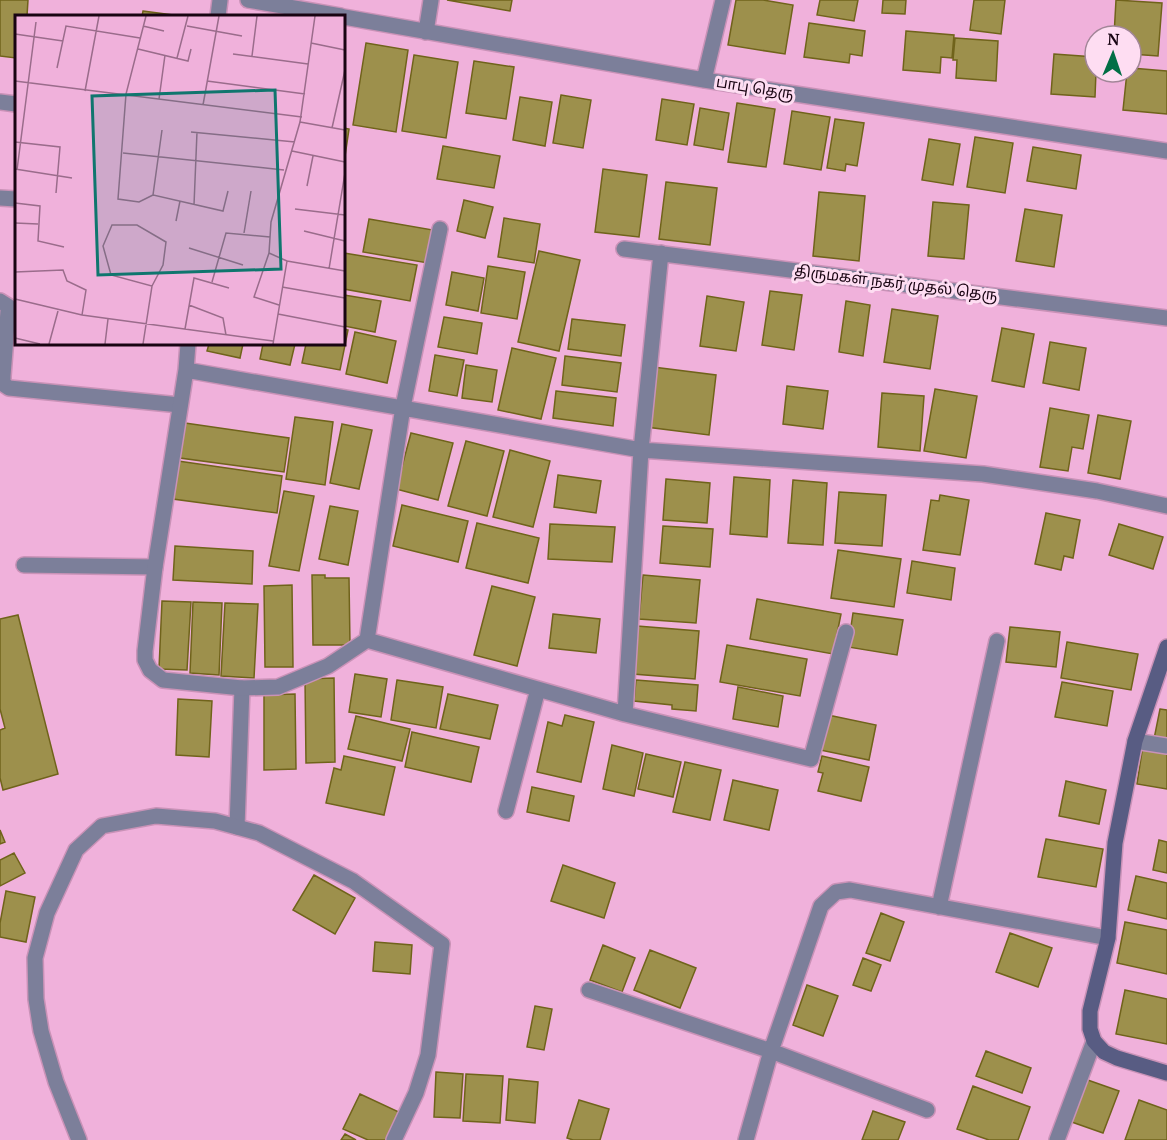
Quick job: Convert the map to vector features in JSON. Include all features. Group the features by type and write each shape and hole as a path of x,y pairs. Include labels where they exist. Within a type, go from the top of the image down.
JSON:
{"street":[{"path":"218,15 220,0"},
{"name":"பாபு தெரு","path":"248,0 331,15"},
{"path":"426,32 431,0"},
{"path":"704,81 723,0"},
{"name":"பாபு தெரு","path":"345,18 704,81 1167,151"},
{"path":"0,102 15,104"},
{"path":"0,198 15,200"},
{"path":"188,345 155,567 145,660 150,670 163,680 242,688 278,687 328,666 367,640 403,407 440,229"},
{"name":"திருமகள் நகர் முதல் தெரு","path":"624,249 1167,318"},
{"path":"624,714 641,450 661,253"},
{"path":"0,301 8,306 3,384 9,388 180,405"},
{"path":"186,370 641,450 983,474 1096,491 1167,506"},
{"path":"24,565 155,567"},
{"path":"367,640 624,714 811,759 846,632"},
{"path":"939,907 997,641"},
{"path":"1167,647 1135,741 1115,843 1108,938 1090,1011 1090,1029 1094,1041 1104,1052 1167,1073"},
{"path":"237,827 242,688"},
{"path":"506,811 538,689"},
{"path":"1135,741 1167,746"},
{"path":"79,1140 56,1082 41,1031 36,999 35,958 47,913 76,850 102,826 156,816 215,821 259,833 353,880 442,944 428,1055 416,1093 394,1140"},
{"path":"746,1140 771,1051 821,906 827,898 837,892 850,890 1108,938"},
{"path":"589,990 771,1051 927,1110"},
{"path":"1057,1140 1094,1041"}],"building":[{"path":"0,0 28,0 27,15 15,15 15,58 0,56"},
{"path":"447,0 512,0 510,11"},
{"path":"736,0 763,0 793,5 785,54 728,45"},
{"path":"820,0 858,0 854,21 817,15"},
{"path":"883,0 906,0 905,14 882,13"},
{"path":"974,0 1005,0 1001,34 970,30"},
{"path":"1116,0 1162,3 1158,56 1143,55 1143,24 1115,24"},
{"path":"143,11 173,15 142,15"},
{"path":"809,23 865,31 862,56 850,54 849,63 804,57"},
{"path":"906,31 954,35 952,58 941,57 940,73 903,70"},
{"path":"955,38 998,41 996,81 956,78 957,60 953,60"},
{"path":"366,43 408,50 396,132 353,125"},
{"path":"1054,54 1083,56 1083,84 1096,84 1095,97 1051,94"},
{"path":"414,55 458,62 446,138 402,131"},
{"path":"474,61 514,67 506,119 466,113"},
{"path":"1143,69 1167,71 1167,114 1123,110 1126,84 1143,84"},
{"path":"561,95 591,100 583,148 553,143"},
{"path":"520,97 552,102 545,146 513,140"},
{"path":"662,99 694,104 687,145 656,140"},
{"path":"737,103 775,109 766,167 728,162"},
{"path":"700,108 729,113 723,150 694,145"},
{"path":"792,111 830,117 821,170 784,164"},
{"path":"835,119 864,123 857,166 846,164 845,171 827,168"},
{"path":"345,128 349,129 345,156"},
{"path":"975,137 1013,143 1005,193 967,187"},
{"path":"929,139 960,144 953,185 922,180"},
{"path":"443,146 500,156 494,188 437,179"},
{"path":"1033,147 1081,155 1076,189 1027,181"},
{"path":"603,169 647,175 639,237 595,232"},
{"path":"666,182 717,188 710,245 659,239"},
{"path":"819,192 865,196 859,261 813,256"},
{"path":"464,200 493,207 485,238 457,231"},
{"path":"933,202 969,205 964,259 928,256"},
{"path":"1025,209 1062,215 1054,267 1016,261"},
{"path":"504,218 540,224 534,263 498,257"},
{"path":"369,219 433,230 428,263 363,252"},
{"path":"539,251 580,260 559,351 518,342"},
{"path":"345,253 417,265 410,301 345,289"},
{"path":"488,266 525,272 517,319 481,313"},
{"path":"452,272 484,278 478,311 446,305"},
{"path":"770,291 802,295 794,350 762,345"},
{"path":"345,295 381,301 375,332 345,326"},
{"path":"707,296 744,302 736,351 700,346"},
{"path":"846,301 870,305 863,356 839,352"},
{"path":"892,309 938,316 930,369 884,362"},
{"path":"444,317 482,323 477,354 438,347"},
{"path":"572,319 625,325 621,356 568,349"},
{"path":"1002,328 1034,334 1024,387 992,381"},
{"path":"345,329 348,330 345,345"},
{"path":"355,332 396,341 387,383 346,374"},
{"path":"1050,342 1086,348 1079,390 1043,383"},
{"path":"209,345 243,345 240,358 207,351"},
{"path":"263,345 295,345 290,365 260,359"},
{"path":"306,345 345,345 340,370 302,363"},
{"path":"512,348 556,358 541,419 498,410"},
{"path":"435,355 464,360 457,396 429,391"},
{"path":"565,356 621,363 617,392 562,385"},
{"path":"466,365 497,370 492,402 462,398"},
{"path":"653,367 716,375 709,435 646,427"},
{"path":"787,386 828,391 823,429 783,424"},
{"path":"935,389 977,396 966,458 924,451"},
{"path":"556,391 616,398 613,426 553,418"},
{"path":"882,393 924,396 920,451 878,447"},
{"path":"1050,408 1089,415 1083,449 1072,447 1068,471 1040,467"},
{"path":"1098,415 1131,421 1120,479 1088,473"},
{"path":"295,417 333,422 325,485 286,479"},
{"path":"185,423 289,438 284,472 180,458"},
{"path":"342,424 372,430 359,489 330,483"},
{"path":"411,433 453,443 438,500 396,489"},
{"path":"466,441 504,451 487,516 448,506"},
{"path":"510,450 550,461 533,527 493,517"},
{"path":"178,461 282,476 277,513 173,499"},
{"path":"558,475 601,481 596,513 554,507"},
{"path":"734,477 770,480 767,537 730,534"},
{"path":"666,479 710,483 707,523 663,520"},
{"path":"793,480 827,483 823,545 788,543"},
{"path":"284,491 314,496 299,571 269,566"},
{"path":"839,492 886,495 882,546 835,543"},
{"path":"940,495 969,500 960,555 923,550 931,500 939,501"},
{"path":"402,505 468,521 458,562 393,546"},
{"path":"330,506 358,511 348,565 319,559"},
{"path":"1046,513 1080,520 1073,558 1064,556 1061,570 1035,564"},
{"path":"477,523 539,538 528,583 466,568"},
{"path":"550,524 615,527 612,562 548,559"},
{"path":"1119,524 1163,537 1153,569 1109,555"},
{"path":"663,526 713,529 710,567 660,563"},
{"path":"175,546 253,551 252,584 173,580"},
{"path":"838,550 901,559 894,607 831,598"},
{"path":"912,561 955,568 951,600 907,593"},
{"path":"312,575 325,575 325,578 349,578 350,645 313,645"},
{"path":"643,575 700,580 696,623 639,619"},
{"path":"292,585 293,667 265,667 264,586"},
{"path":"492,586 535,597 517,666 474,655"},
{"path":"757,599 841,614 833,654 750,639"},
{"path":"162,601 191,602 187,670 159,669"},
{"path":"193,602 222,603 219,675 190,673"},
{"path":"225,603 258,604 254,678 221,676"},
{"path":"853,613 903,620 897,655 848,647"},
{"path":"553,614 600,619 596,653 549,648"},
{"path":"18,615 58,774 3,790 0,778 0,730 5,728 0,709 0,619"},
{"path":"637,626 699,631 695,679 633,674"},
{"path":"1010,627 1060,632 1056,667 1006,662"},
{"path":"1067,642 1138,654 1131,690 1061,678"},
{"path":"727,645 807,659 800,696 720,682"},
{"path":"355,674 387,679 381,717 349,712"},
{"path":"334,678 335,762 306,763 305,679"},
{"path":"397,680 443,687 436,728 391,720"},
{"path":"636,680 698,685 696,711 672,709 672,705 634,701"},
{"path":"1062,682 1113,691 1107,726 1055,717"},
{"path":"738,687 783,696 778,727 733,719"},
{"path":"295,694 296,769 264,770 264,695"},
{"path":"448,694 498,705 490,739 440,729"},
{"path":"178,699 212,701 209,757 176,755"},
{"path":"1160,709 1167,710 1167,742 1154,739"},
{"path":"565,715 594,722 581,782 537,772 548,722 562,726"},
{"path":"828,715 876,725 869,760 820,750"},
{"path":"356,716 410,729 402,761 348,749"},
{"path":"412,732 479,747 471,782 405,767"},
{"path":"612,745 643,753 634,796 603,789"},
{"path":"1143,745 1167,748 1167,789 1137,784"},
{"path":"646,754 681,762 673,797 638,789"},
{"path":"344,756 395,767 384,815 326,803 334,768 341,770"},
{"path":"822,756 869,767 861,801 818,791 823,773 818,772"},
{"path":"685,762 721,770 710,820 673,812"},
{"path":"733,780 778,790 769,830 724,820"},
{"path":"1066,781 1106,790 1099,824 1059,816"},
{"path":"532,787 574,796 569,821 527,812"},
{"path":"0,830 5,842 0,844"},
{"path":"1046,839 1103,849 1096,887 1038,877"},
{"path":"1159,840 1167,842 1167,873 1153,870"},
{"path":"14,853 25,873 0,886 0,860"},
{"path":"563,865 615,883 604,918 551,901"},
{"path":"314,875 355,898 335,934 293,910"},
{"path":"1136,876 1167,883 1167,919 1128,910"},
{"path":"6,891 35,897 26,942 0,937 0,923"},
{"path":"881,913 904,922 890,961 866,953"},
{"path":"1125,922 1167,930 1167,974 1117,963"},
{"path":"1010,933 1052,948 1038,987 996,972"},
{"path":"375,942 412,945 410,974 373,971"},
{"path":"603,945 635,958 622,992 590,980"},
{"path":"650,950 696,968 680,1008 634,990"},
{"path":"863,958 881,965 871,991 853,985"},
{"path":"807,985 838,996 823,1036 793,1025"},
{"path":"1125,990 1167,999 1167,1044 1116,1034"},
{"path":"535,1006 552,1009 544,1050 527,1047"},
{"path":"986,1051 1031,1068 1022,1093 976,1076"},
{"path":"436,1072 463,1074 460,1118 434,1117"},
{"path":"466,1074 503,1076 500,1123 463,1121"},
{"path":"1082,1078 1119,1091 1103,1133 1066,1120"},
{"path":"509,1079 538,1082 535,1123 506,1120"},
{"path":"973,1086 1030,1107 1018,1140 989,1140 957,1129"},
{"path":"360,1094 401,1113 388,1140 368,1140 343,1129"},
{"path":"579,1100 609,1109 600,1140 567,1138"},
{"path":"1139,1100 1167,1110 1167,1140 1125,1140"},
{"path":"873,1111 905,1122 898,1140 862,1140"},
{"path":"345,1134 356,1140 341,1140"}]}
